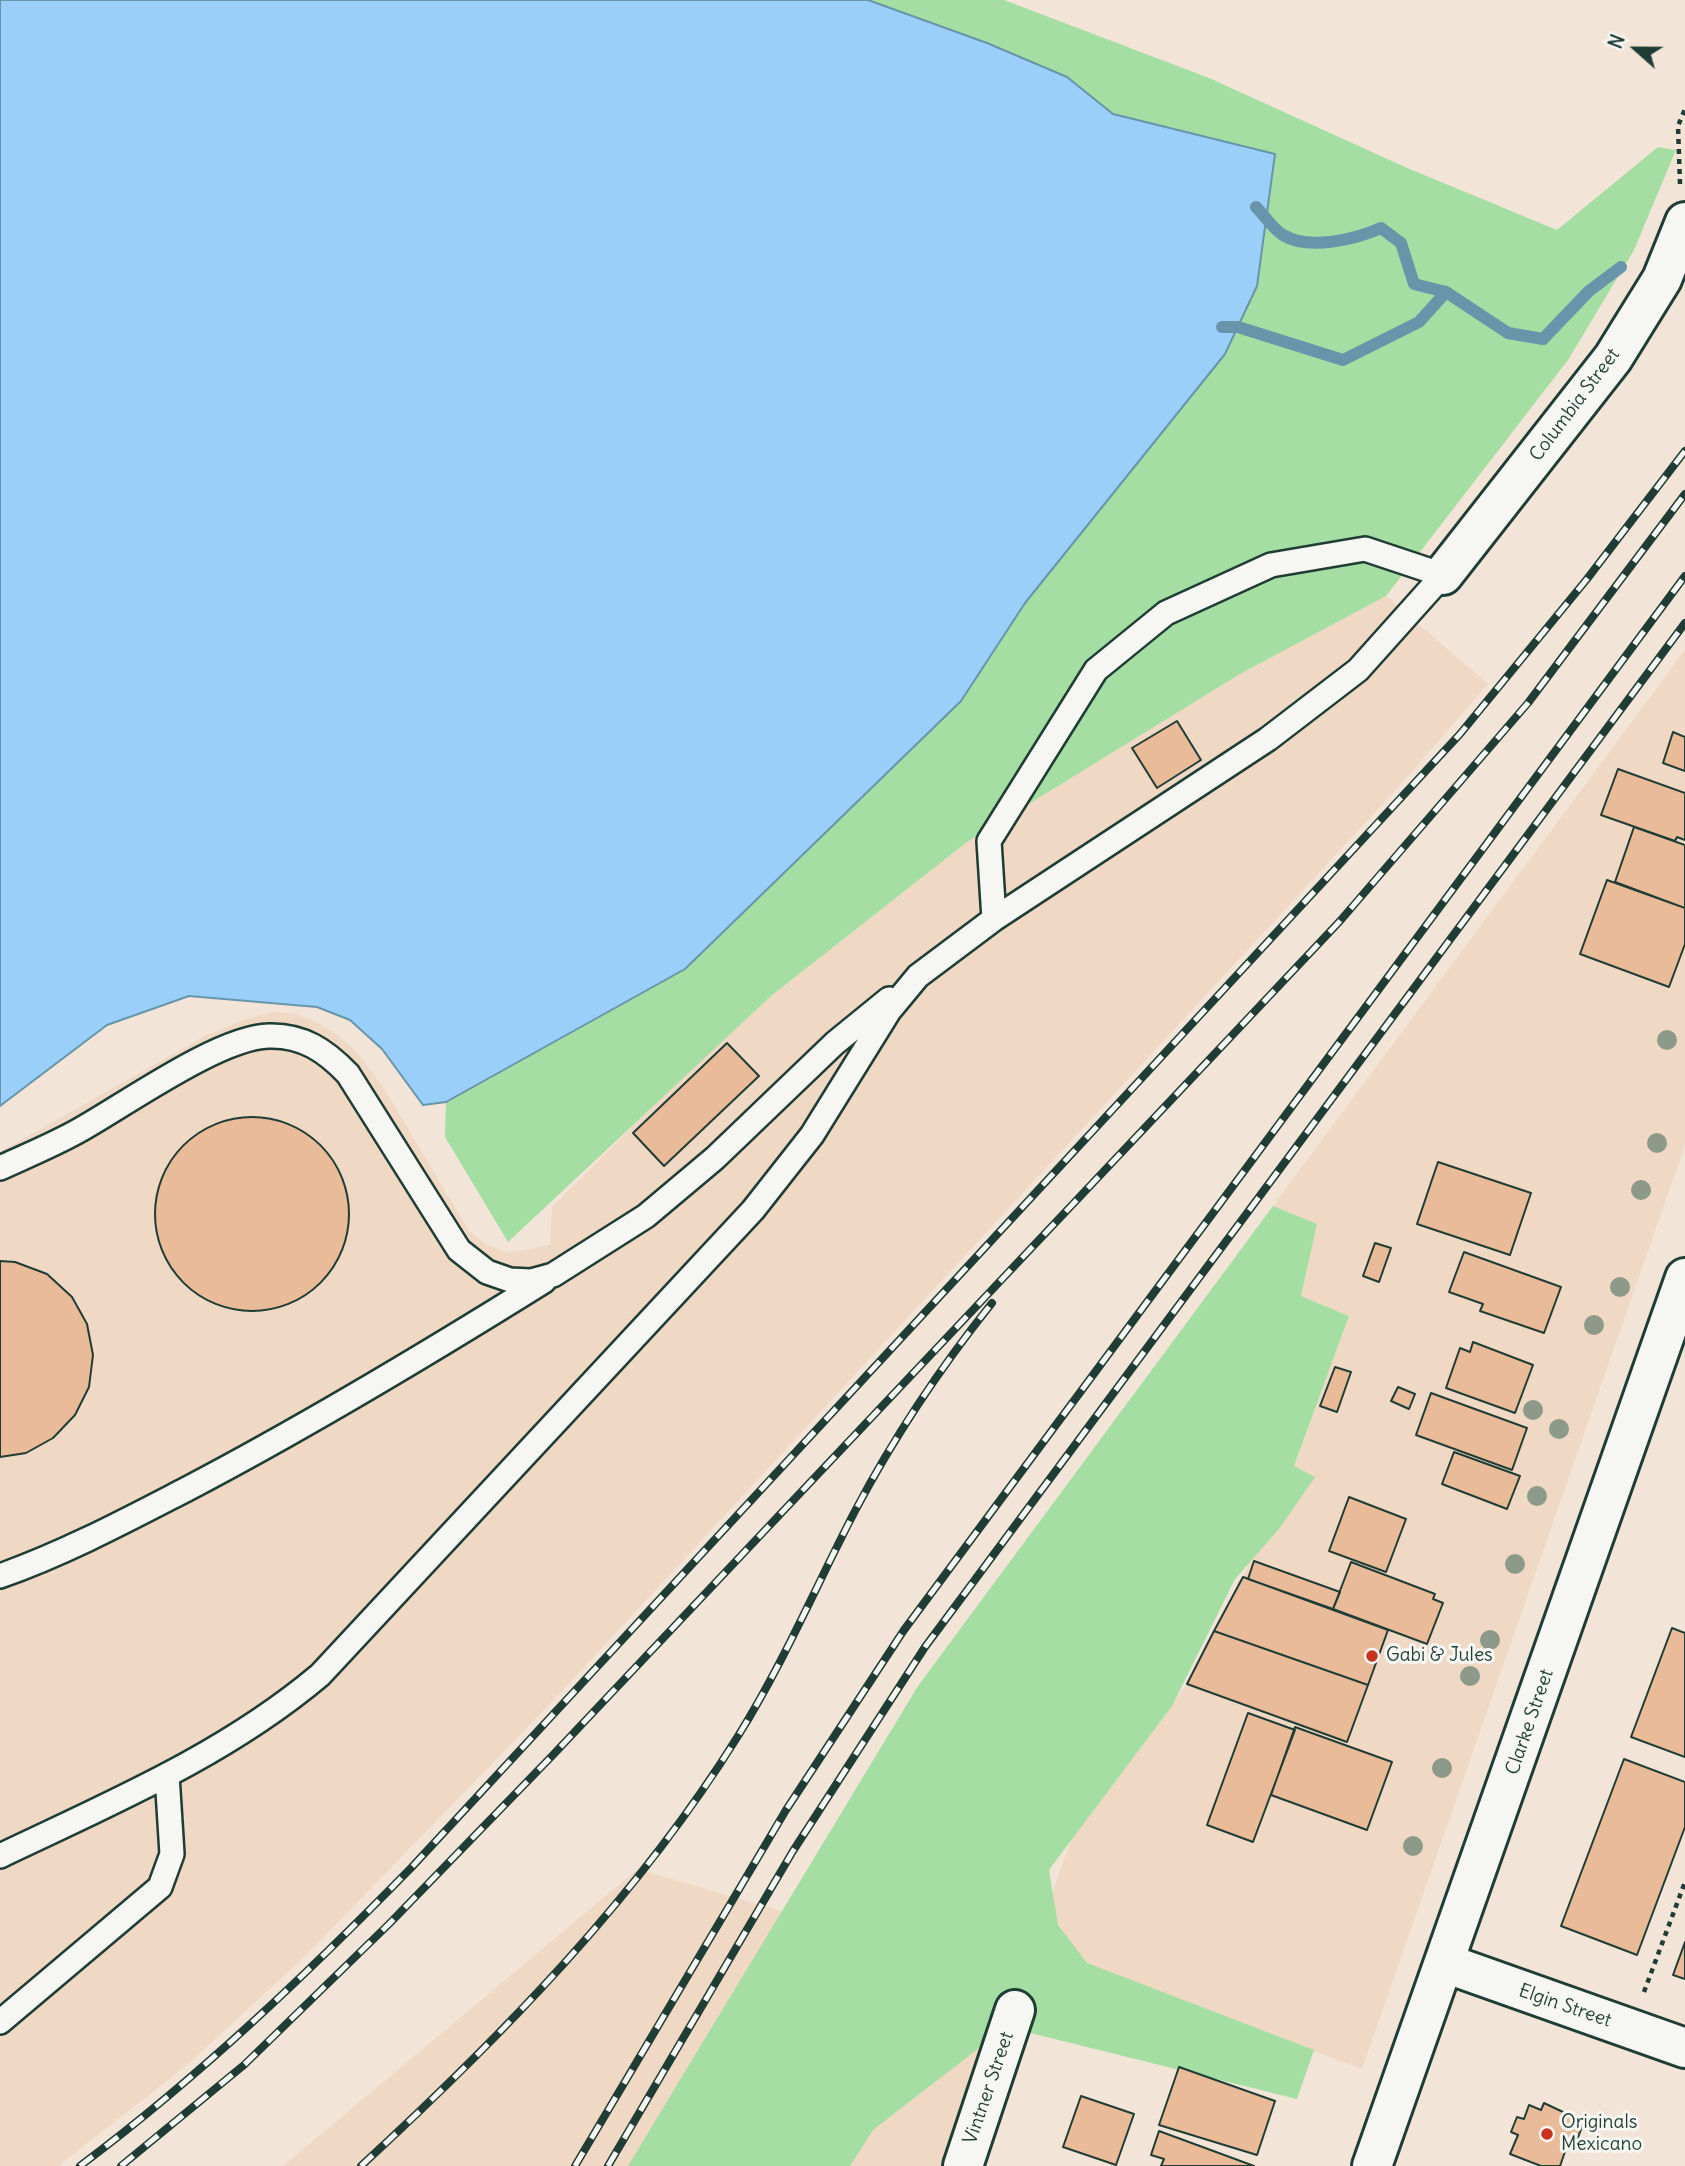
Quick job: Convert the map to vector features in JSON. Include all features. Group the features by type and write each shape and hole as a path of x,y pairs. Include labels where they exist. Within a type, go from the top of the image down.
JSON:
{"main road":[{"name":"Columbia Street","path":"1443,575 1614,358 1662,279 1683,226"},
{"name":"Clarke Street","path":"1372,2166 1685,1278"},
{"name":"Elgin Street","path":"1445,1963 1685,2048"},
{"name":"Vintner Street","path":"962,2166 1015,2010"}],"lane":[{"path":"0,1576 54,1557 270,1446 413,1363 646,1216 715,1158 835,1043 918,976 994,919 1268,739 1357,670 1443,575 1365,549 1271,565 1166,613 1096,670 989,841 994,919"},
{"path":"0,1856 219,1749 283,1706 320,1675 753,1210 812,1135 889,1011 918,976"},
{"path":"0,1168 76,1132 214,1052 244,1040 268,1036 291,1037 312,1044 331,1056 348,1074 459,1250 470,1261 487,1272 510,1280 531,1281 553,1275"},
{"path":"0,2022 160,1887 172,1854 167,1775"}],"path":[{"path":"1683,226 1678,126 1685,109"},
{"path":"1644,1992 1685,1882"}],"shaded area":[{"path":"1386,596 1488,684 1402,783 551,1703 304,1957 186,2066 58,2166 0,2166 0,1152 205,1036 243,1020 273,1012 293,1013 338,1035 358,1054 383,1087 469,1231 485,1244 509,1253 550,1245 552,1207 660,1099 771,996 967,842 1240,674"},
{"path":"1685,650 1685,1145 1362,2069 1033,1948 958,2166 283,2166 638,1869 958,1963 1032,1948 1076,1827 1187,1684 1243,1577 1294,1467 1349,1316 1301,1296 1317,1224 1273,1206"}],"green space":[{"path":"868,0 1004,0 1209,78 1405,167 1557,230 1658,147 1676,150 1634,250 1568,360 1386,596 1240,674 967,842 771,996 508,1242 445,1137 446,1102 685,969 961,701 1025,603 1225,354 1257,286 1275,154 1113,114 1067,77 987,43"},
{"path":"1273,1206 1317,1224 1301,1296 1349,1316 1294,1466 1315,1477 1279,1529 1235,1579 1172,1706 1049,1870 1058,1925 1087,1963 1314,2050 1297,2099 1006,2027 873,2130 850,2166 628,2166 918,1686"}],"water":[{"path":"0,0 868,0 987,43 1067,77 1113,114 1275,154 1257,286 1225,354 1025,603 961,701 685,969 446,1102 423,1105 382,1049 350,1020 317,1007 189,996 107,1025 0,1106"}],"building":[{"path":"1177,721 1201,760 1157,788 1132,748"},
{"path":"1673,732 1685,737 1685,771 1663,763"},
{"path":"1618,769 1685,793 1685,840 1677,837 1675,841 1601,815"},
{"path":"1634,827 1685,845 1685,908 1615,882"},
{"path":"1607,880 1685,908 1685,944 1669,987 1580,954"},
{"path":"727,1043 759,1076 664,1166 633,1133"},
{"path":"252,1117 289,1124 321,1145 342,1177 349,1214 342,1251 321,1283 289,1304 252,1311 215,1304 183,1283 162,1251 155,1214 162,1177 183,1145 215,1124"},
{"path":"1438,1162 1531,1193 1510,1255 1417,1224"},
{"path":"1375,1243 1391,1248 1379,1282 1363,1276"},
{"path":"1464,1252 1561,1287 1544,1333 1480,1311 1483,1304 1449,1292"},
{"path":"0,1261 15,1262 47,1274 72,1297 87,1324 93,1355 89,1387 75,1415 53,1438 26,1453 0,1457"},
{"path":"1473,1342 1533,1365 1515,1413 1446,1388 1460,1348 1470,1352"},
{"path":"1335,1367 1351,1372 1337,1412 1320,1406"},
{"path":"1398,1387 1415,1394 1409,1409 1391,1401"},
{"path":"1431,1393 1527,1428 1512,1470 1416,1435"},
{"path":"1454,1452 1520,1476 1507,1509 1442,1484"},
{"path":"1349,1497 1406,1519 1386,1572 1329,1551"},
{"path":"1254,1561 1340,1592 1333,1609 1248,1579"},
{"path":"1351,1562 1435,1594 1433,1599 1443,1603 1427,1644 1333,1609"},
{"path":"1243,1577 1388,1630 1368,1685 1214,1631"},
{"path":"1672,1628 1685,1633 1685,1757 1631,1737"},
{"path":"1214,1631 1368,1685 1347,1742 1187,1684"},
{"path":"1248,1713 1295,1730 1253,1842 1207,1825"},
{"path":"1295,1727 1392,1762 1367,1830 1271,1795"},
{"path":"1624,1759 1685,1782 1685,1827 1637,1955 1561,1926"},
{"path":"1685,1942 1685,1979 1673,1975"},
{"path":"1179,2067 1275,2101 1257,2155 1159,2125"},
{"path":"1081,2096 1134,2114 1116,2165 1063,2147"},
{"name":"Originals Mexicano","path":"1544,2103 1584,2122 1575,2145 1568,2143 1560,2166 1541,2166 1510,2154 1518,2135 1511,2132 1517,2117 1524,2119 1529,2105 1541,2110"},
{"path":"1159,2131 1254,2166 1161,2166 1164,2159 1151,2155"}],"waterway":[{"path":"1256,207 1272,226 1294,240 1332,242 1381,228 1401,243 1414,284 1446,292"},
{"path":"1222,327 1238,327 1343,360 1419,322 1446,292 1508,333 1543,339 1589,291 1621,267"}],"railway":[{"path":"80,2166 168,2096 252,2023 411,1868 1460,734 1587,579 1685,451"},
{"path":"121,2166 244,2065 389,1924 551,1757 1340,921 1528,703 1685,494"},
{"path":"575,2166 786,1810 904,1630 1685,576"},
{"path":"608,2166 793,1851 925,1647 1685,623"},
{"path":"361,2166 464,2067 564,1963 611,1909 699,1795 770,1681 855,1511 886,1456 936,1378 992,1303"}],"place":[{"name":"Gabi & Jules","path":"1372,1656"},
{"name":"Originals Mexicano","path":"1547,2134"}]}
